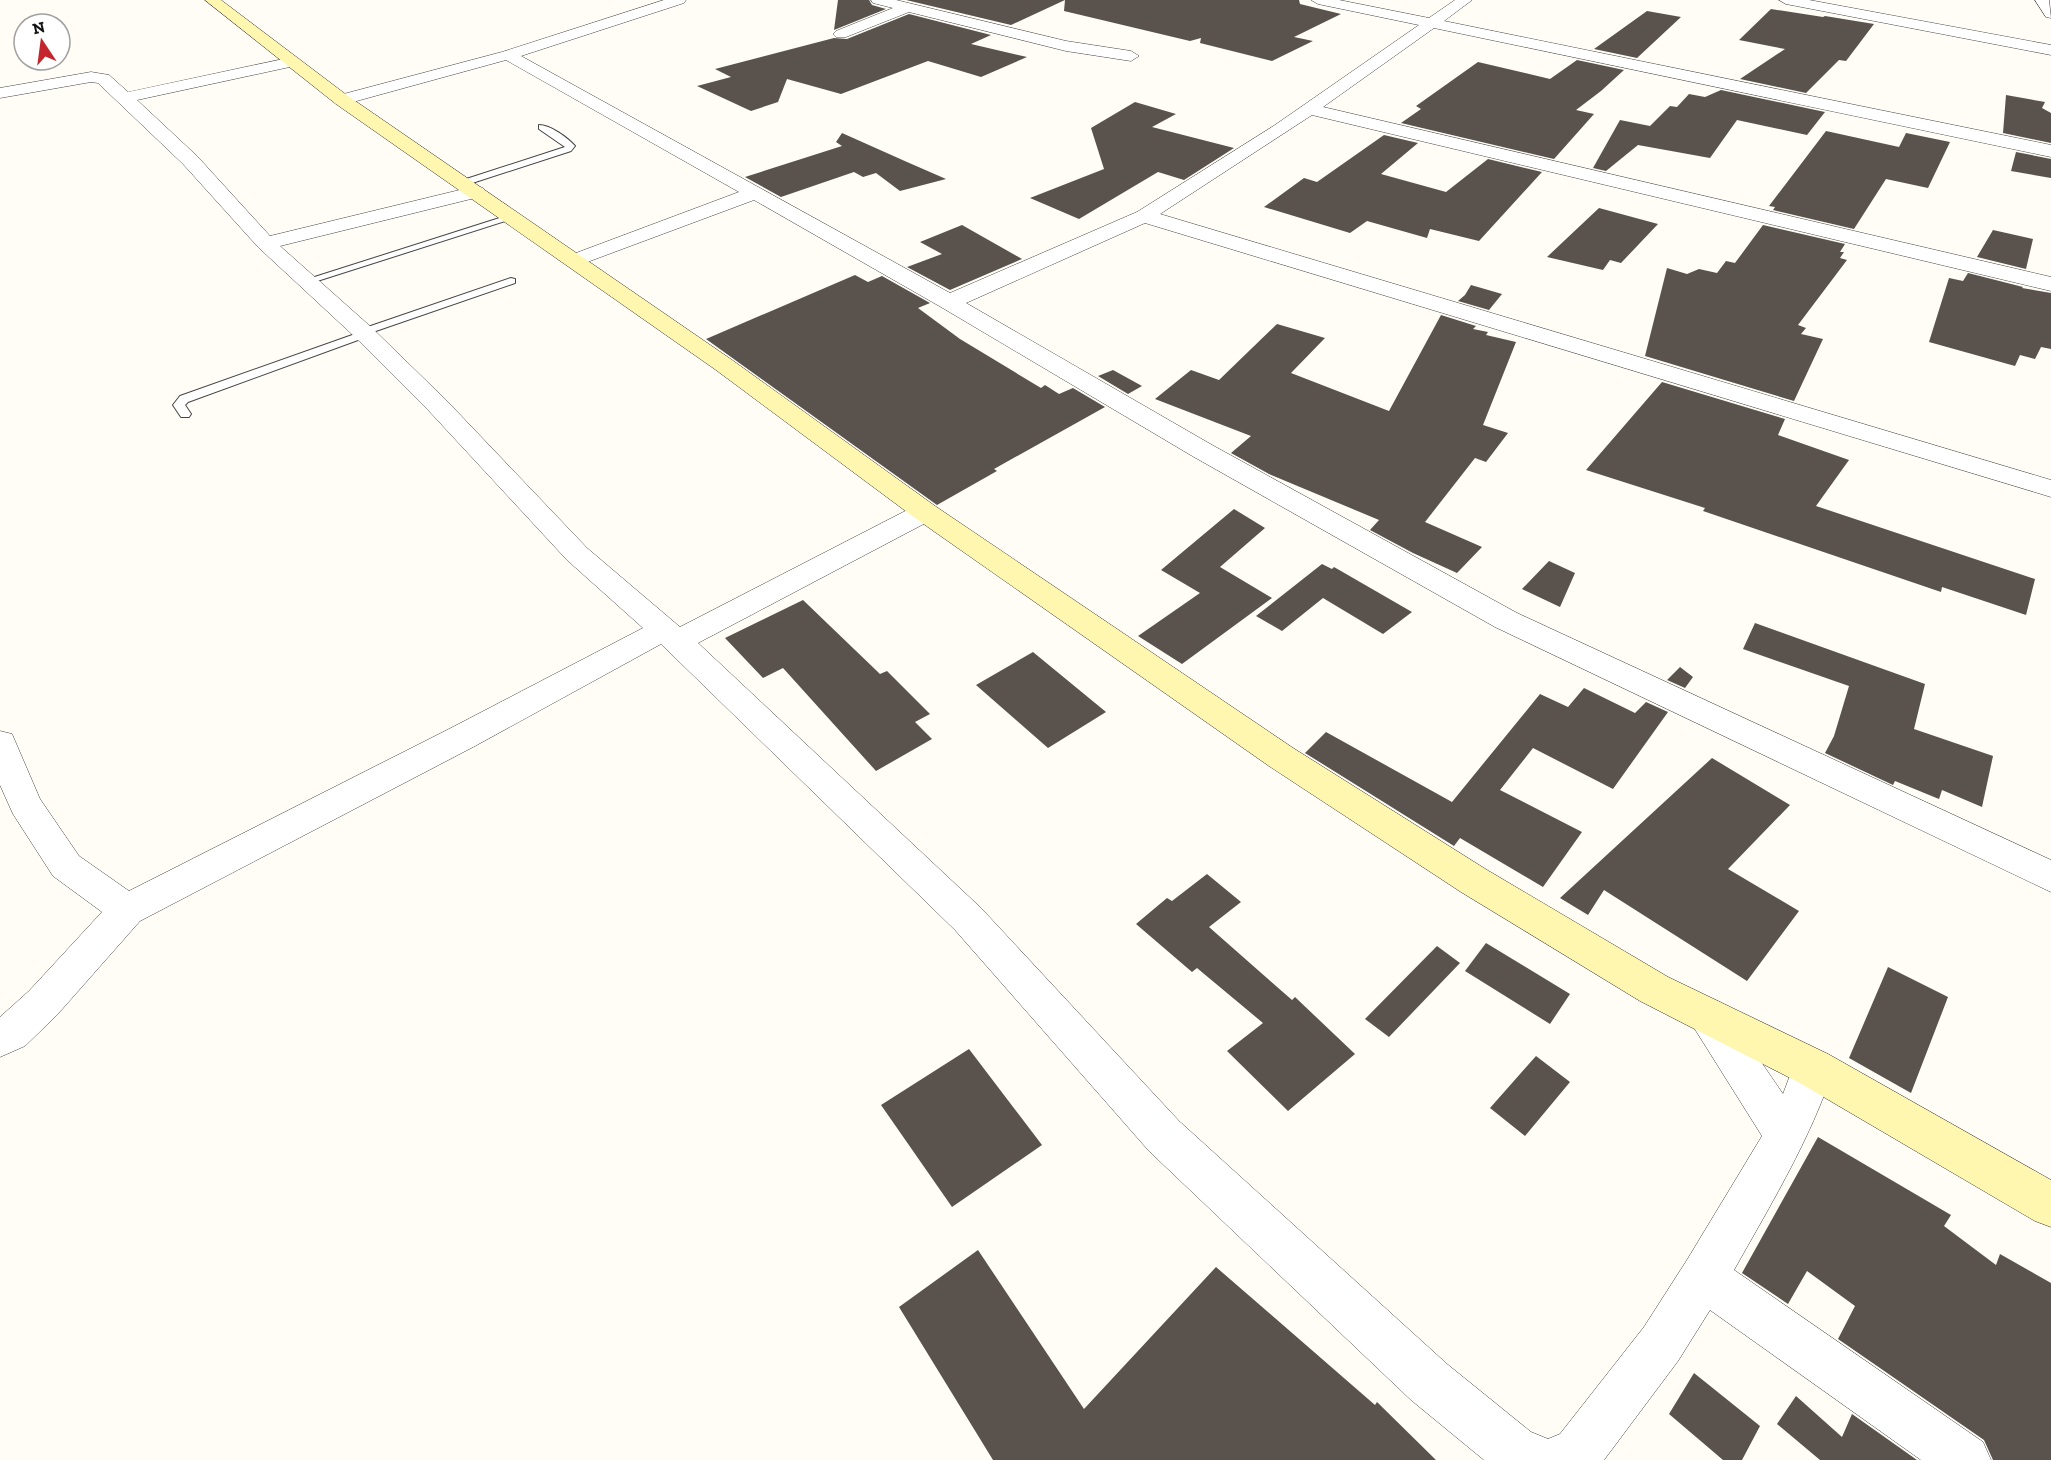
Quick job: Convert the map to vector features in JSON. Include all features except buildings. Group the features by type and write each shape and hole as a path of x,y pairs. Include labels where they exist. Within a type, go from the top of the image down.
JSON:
{"street":[{"path":"212,0 342,100 575,260 925,512 1291,764 1484,887 1654,989 1813,1068 2051,1205"},
{"path":"632,0 649,9"},
{"path":"342,100 508,55 679,0"},
{"path":"878,0 1066,46 1131,56"},
{"path":"1318,0 2051,151"},
{"path":"949,302 1144,216 1240,156 1465,0"},
{"path":"1786,0 2051,50"},
{"path":"2042,0 2051,15"},
{"path":"841,34 908,7"},
{"path":"508,55 949,302 1203,451 1506,620 2051,877"},
{"path":"124,98 293,62"},
{"path":"0,93 91,77 103,79 190,160 265,243 364,333 438,406 577,554 670,636 968,920 1164,1136 1429,1382 1517,1454 1538,1460"},
{"path":"1309,109 2051,284"},
{"path":"265,243 470,188"},
{"path":"575,260 755,193"},
{"path":"1144,216 2051,489"},
{"path":"0,1039 11,1033 43,1003 127,910 432,753 925,512"},
{"path":"0,743 25,804 66,866 127,910"},
{"path":"1706,1015 1786,1136"},
{"path":"1558,1460 1578,1452 1661,1344 1704,1277 1786,1136 1813,1068"},
{"path":"1704,1277 1965,1460"}],"lane":[{"path":"470,188 568,149 570,146 567,142 542,127"},
{"path":"307,281 513,217"},
{"path":"185,414 179,405 184,399 511,281"}]}
